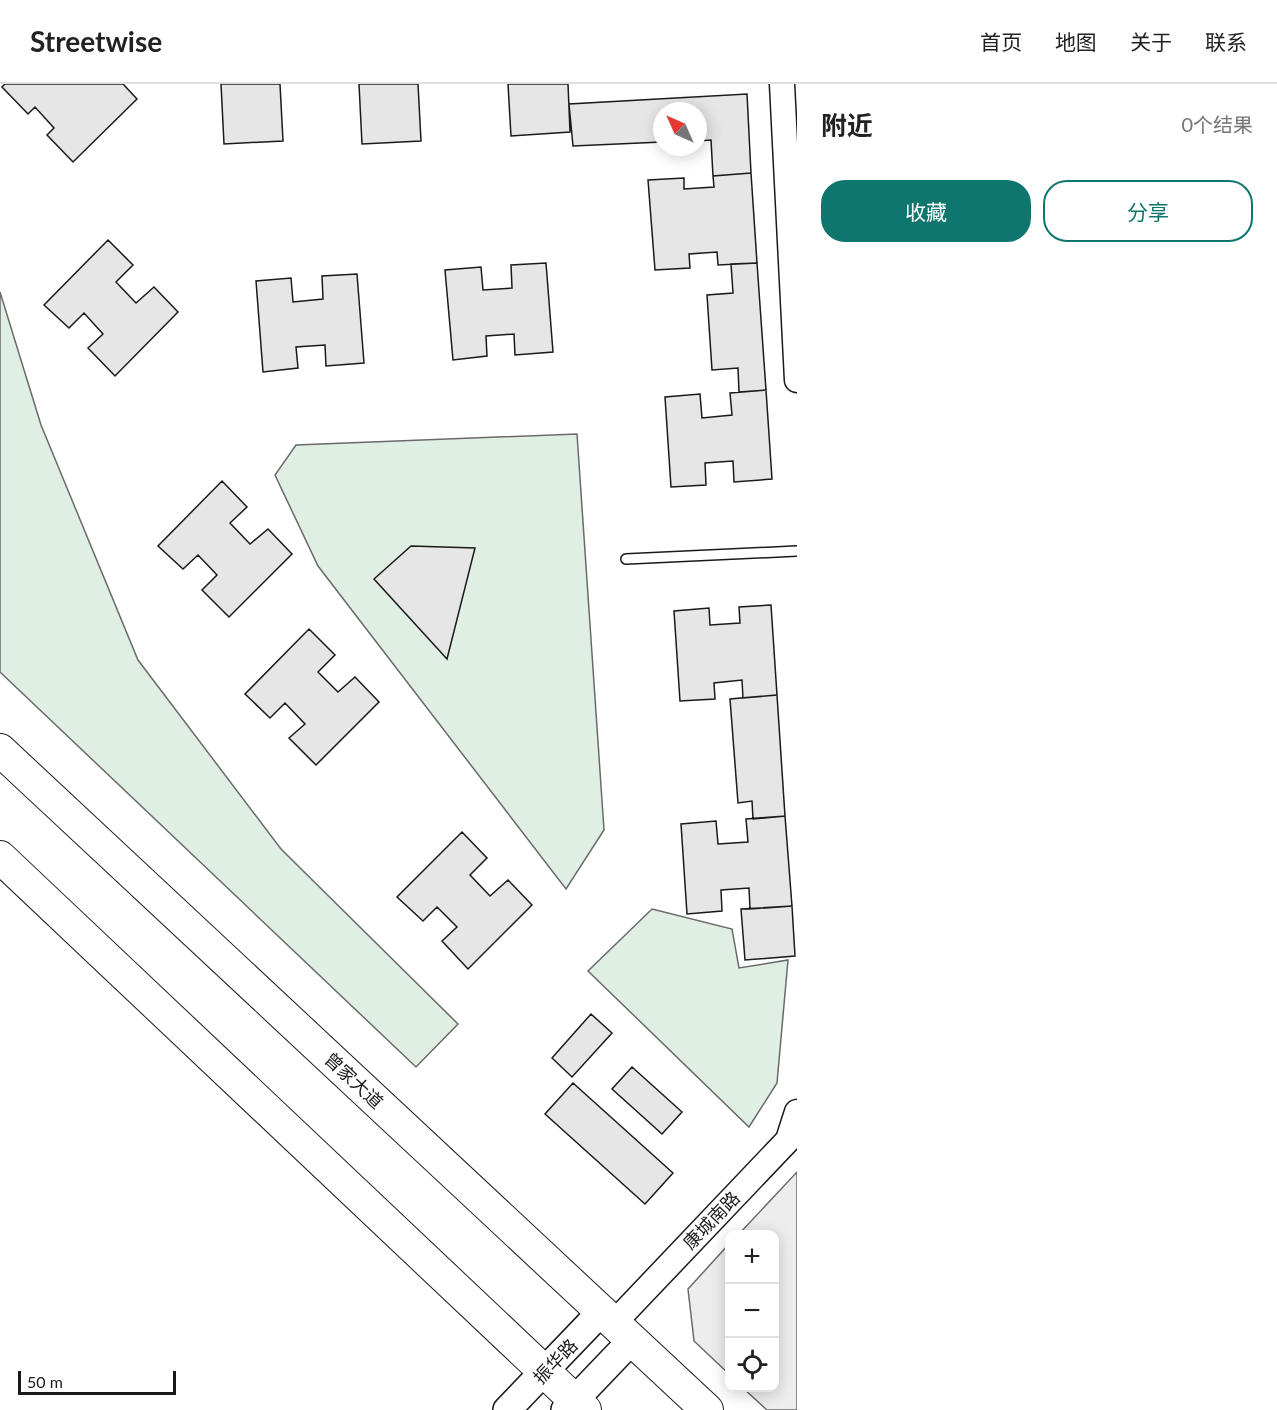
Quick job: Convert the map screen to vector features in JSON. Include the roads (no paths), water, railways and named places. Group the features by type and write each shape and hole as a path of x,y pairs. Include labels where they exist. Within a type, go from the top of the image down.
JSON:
{"highway":[{"name":"曾家大道","path":"0,750 707,1410"},
{"path":"0,857 545,1371 575,1407"}],"main road":[{"name":"振华路","path":"507,1410 545,1371 616,1324"},
{"path":"575,1407 616,1324"}],"street":[{"path":"782,84 797,380"},
{"name":"康城南路","path":"616,1324 788,1140 797,1112"}],"lane":[{"path":"626,559 797,551"}]}
